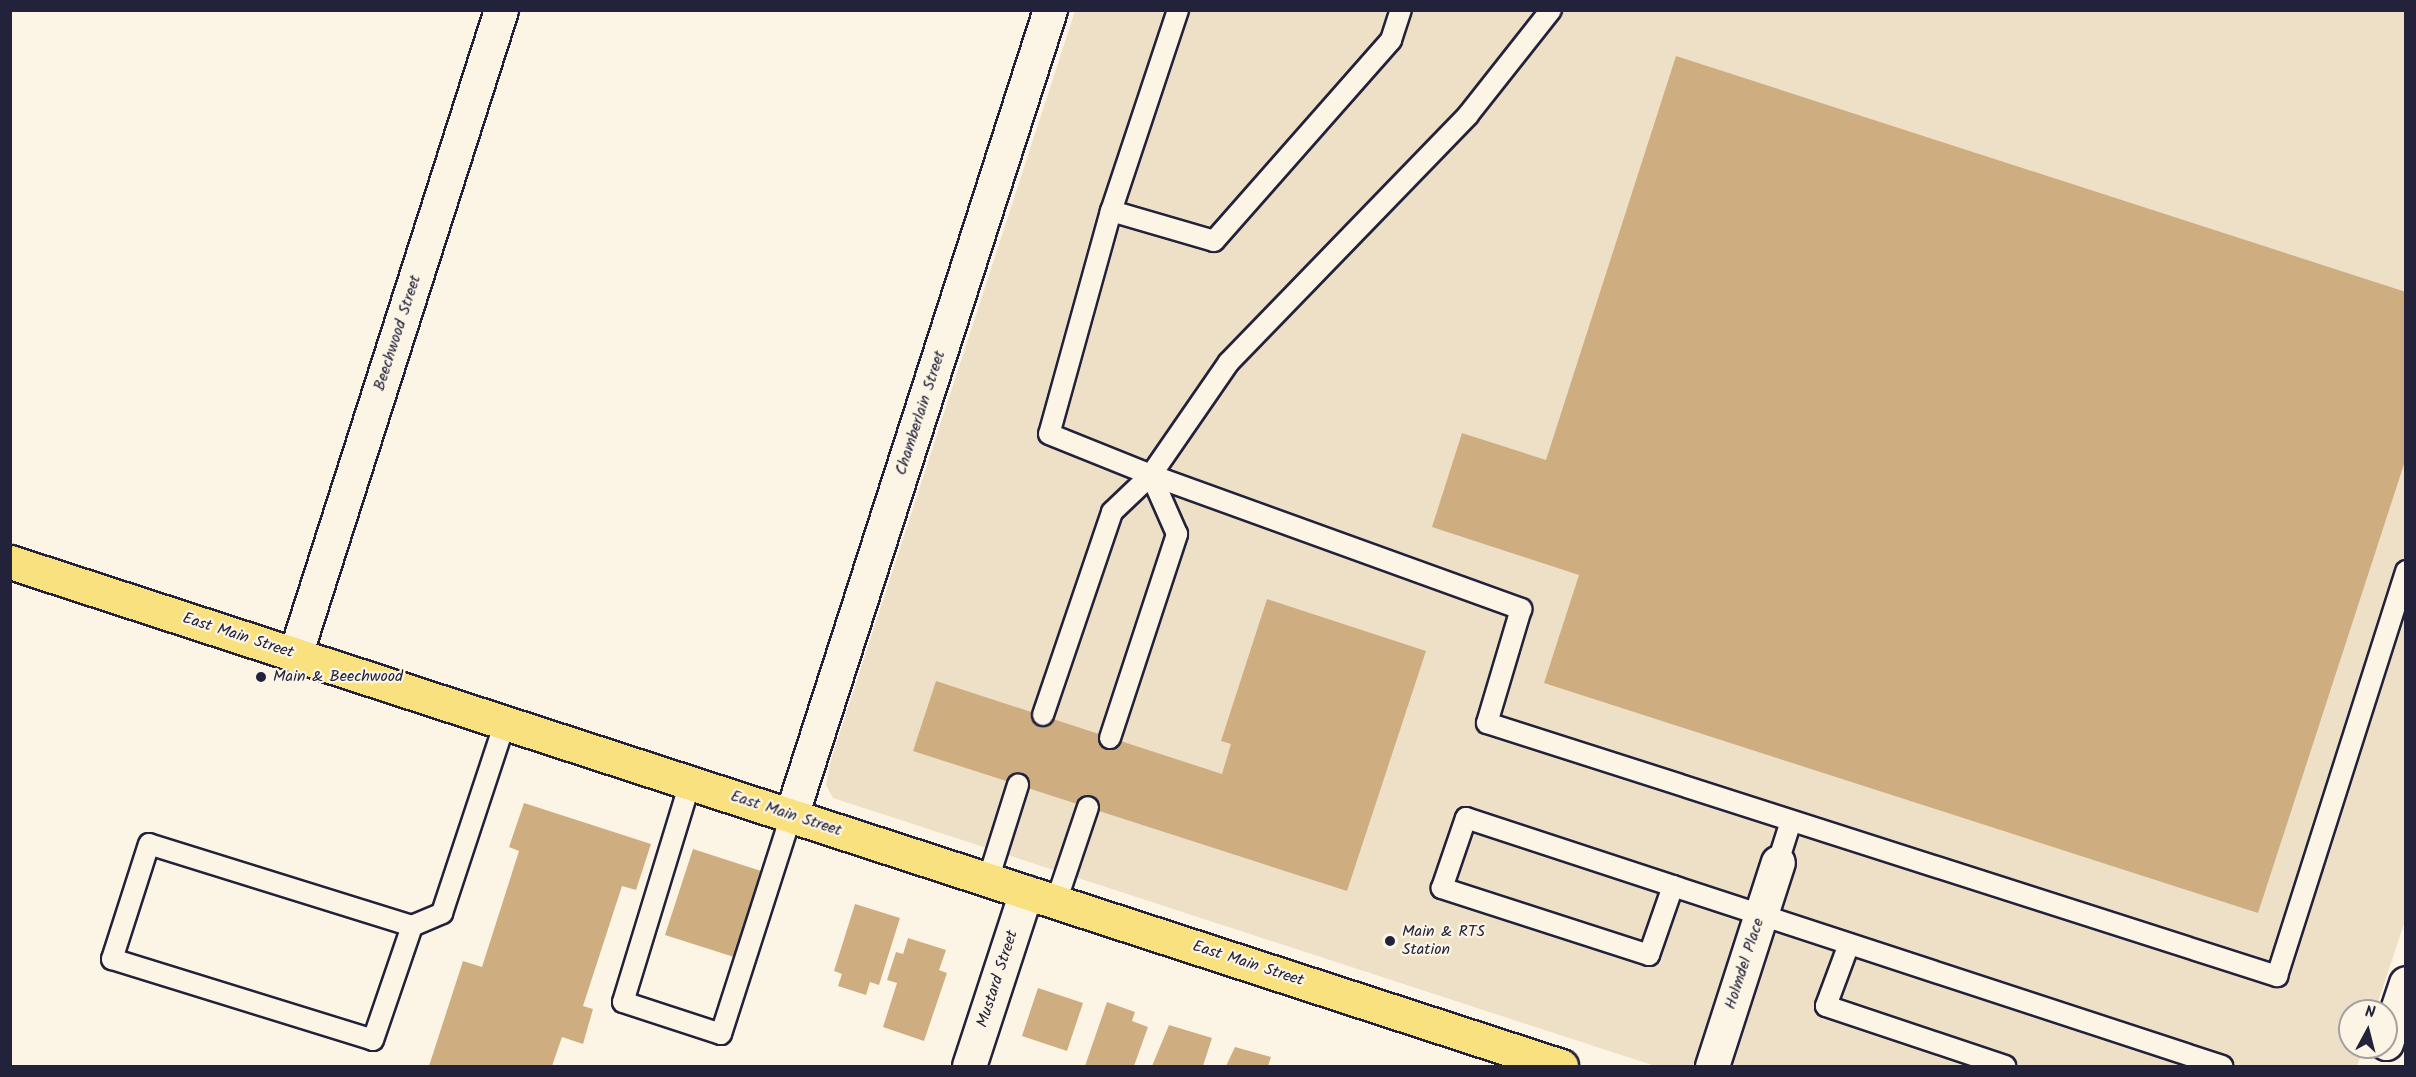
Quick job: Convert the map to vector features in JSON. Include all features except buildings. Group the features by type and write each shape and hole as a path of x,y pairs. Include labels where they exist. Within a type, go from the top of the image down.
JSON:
{"main road":[{"name":"East Main Street","path":"10,562 1561,1066"}],"street":[{"name":"Beechwood Street","path":"296,655 501,10"},
{"name":"Chamberlain Street","path":"791,816 1050,10"},
{"name":"Holmdel Place","path":"1712,1066 1778,862"},
{"name":"Mustard Street","path":"969,1066 1041,897"},
{"path":"2398,1007 2406,983"}],"lane":[{"path":"1178,10 1111,211 1049,434 1151,475 1521,609 1487,723 2277,976 2406,571"},
{"path":"1111,211 1214,242 1392,40 1401,10"},
{"path":"1042,716 1112,512 1151,475 1229,362 1468,115 1551,10"},
{"path":"1110,738 1177,534 1151,475"},
{"path":"412,926 373,1040 112,959 149,844 412,926 442,913 505,723"},
{"path":"690,783 623,1002 634,1006 721,1034 791,816"},
{"path":"988,880 1018,785"},
{"path":"1041,897 1088,807"},
{"path":"1673,886 1649,955 1442,888 1466,818 2222,1066"},
{"path":"1778,862 1791,821"},
{"path":"1849,944 1826,1006 2005,1066"}],"shaded area":[{"path":"1075,11 2405,11 2406,918 2379,999 2338,999 2338,1059 2360,1059 2357,1066 1655,1066 833,798 826,785 830,763"}],"place":[{"name":"Main & Beechwood","path":"261,677"},
{"name":"Main & RTS Station","path":"1390,941"}]}
